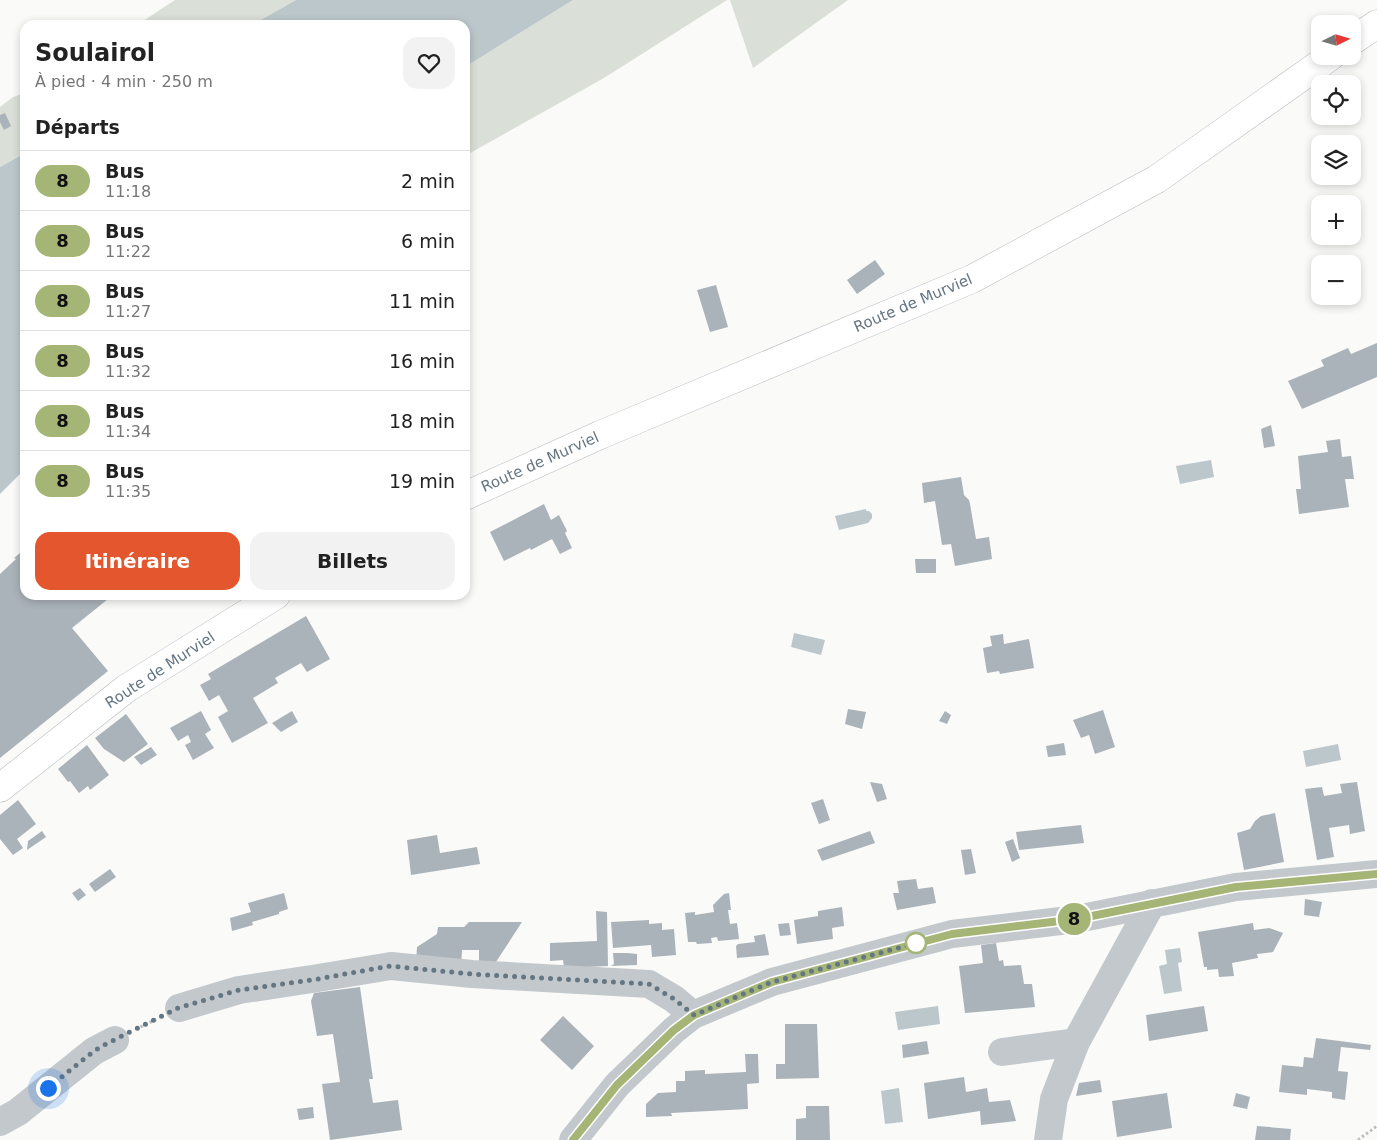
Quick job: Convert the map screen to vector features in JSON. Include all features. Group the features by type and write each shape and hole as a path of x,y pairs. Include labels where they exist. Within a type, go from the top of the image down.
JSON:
{"main road":[{"path":"1361,35 1377,24"},
{"name":"Route de Murviel","path":"470,494 600,435 972,279 1157,179 1318,65"},
{"name":"Route de Murviel","path":"0,788 127,688 268,600"}],"street":[{"path":"573,1140 617,1085 674,1030 694,1015 772,982 952,934 1077,919 1236,887 1377,874"},
{"path":"1048,1140 1054,1099 1076,1042 1152,903"},
{"path":"178,1008 239,990 312,980 390,966 472,974 649,984 674,999 694,1015"},
{"path":"0,1122 18,1112 94,1051 115,1040"},
{"path":"1002,1052 1076,1042"}],"path":[{"path":"115,1040 178,1008"},
{"path":"1358,1140 1377,1126"}],"shaded area":[{"path":"175,0 296,0 261,20 145,20"},
{"path":"296,0 573,0 470,64 470,20 261,20"},
{"path":"573,0 727,0 604,78 470,153 470,64"},
{"path":"730,0 848,0 753,68"},
{"path":"20,95 20,156 0,167 0,107 13,97"},
{"path":"20,156 20,474 0,494 0,167"},
{"path":"1211,460 1214,477 1180,484 1176,466"},
{"path":"866,509 866,511 872,514 872,518 868,523 839,530 835,516"},
{"path":"794,633 825,640 821,655 791,647"},
{"path":"1338,744 1341,760 1306,767 1303,751"},
{"path":"1180,948 1182,962 1178,963 1182,991 1164,994 1159,966 1167,964 1165,950"},
{"path":"938,1006 940,1024 898,1030 895,1012"},
{"path":"899,1088 903,1122 885,1124 881,1091"}],"building":[{"path":"5,113 11,126 4,130 0,122 0,115"},
{"path":"875,260 885,274 857,294 847,280"},
{"path":"716,285 728,327 710,332 697,290"},
{"path":"1377,343 1377,377 1302,409 1288,381 1324,366 1321,360 1348,348 1351,354"},
{"path":"1271,425 1275,446 1264,448 1261,429"},
{"path":"1340,439 1342,457 1351,456 1354,479 1345,479 1349,507 1299,514 1296,489 1301,489 1298,456 1328,452 1326,441"},
{"path":"961,477 964,495 970,504 976,539 989,537 992,559 955,566 951,544 942,545 935,501 924,503 922,483"},
{"path":"544,504 551,520 559,515 567,531 565,533 572,548 560,554 552,539 504,561 490,532"},
{"path":"20,553 20,600 107,600 72,628 108,671 0,758 0,574 16,559 14,558"},
{"path":"915,559 936,559 936,573 916,573"},
{"path":"306,616 330,659 307,672 301,663 275,678 278,683 253,698 268,723 232,743 218,717 228,711 219,695 209,701 200,685 211,679 208,674"},
{"path":"1003,634 1004,644 1029,639 1034,668 1000,674 999,671 987,673 983,648 992,646 990,636"},
{"path":"848,709 866,712 862,729 845,724"},
{"path":"1103,710 1115,747 1095,754 1089,735 1081,738 1073,720"},
{"path":"201,711 211,730 205,734 214,748 193,760 185,745 191,742 188,735 178,741 170,728"},
{"path":"292,711 298,722 281,732 272,723"},
{"path":"945,711 951,715 947,724 939,721"},
{"path":"126,714 148,744 124,762 104,749 95,738"},
{"path":"1064,743 1066,755 1048,757 1046,746"},
{"path":"87,745 109,775 90,790 88,786 79,793 58,769"},
{"path":"151,747 157,755 141,765 134,757"},
{"path":"870,782 882,784 887,799 877,802"},
{"path":"1357,782 1365,831 1350,834 1349,825 1329,828 1334,857 1317,860 1305,789 1322,787 1324,796 1342,793 1340,784"},
{"path":"823,799 830,820 819,824 811,803"},
{"path":"18,800 36,824 17,839 23,848 13,855 0,839 0,815"},
{"path":"1275,813 1284,862 1244,870 1237,833 1250,829 1261,816"},
{"path":"1081,825 1084,843 1019,850 1016,832"},
{"path":"42,831 46,837 27,850 28,841"},
{"path":"870,831 875,843 822,861 817,850"},
{"path":"437,835 440,853 477,847 480,864 411,875 407,840"},
{"path":"1013,839 1020,858 1012,862 1005,842"},
{"path":"971,849 976,873 965,875 961,850"},
{"path":"110,869 116,877 95,892 89,884"},
{"path":"916,879 918,889 933,887 936,903 897,910 893,893 899,893 897,881"},
{"path":"80,888 86,895 78,901 72,893"},
{"path":"284,893 288,909 279,912 279,914 252,922 253,925 232,931 230,918 251,912 248,903"},
{"path":"729,893 731,910 728,910 730,924 737,923 739,939 718,941 717,937 711,938 712,943 697,944 696,942 688,942 685,913 695,912 695,915 714,912 713,905 724,894"},
{"path":"1305,899 1322,902 1319,917 1304,915"},
{"path":"842,907 844,926 832,928 833,939 797,944 794,920 818,916 818,911"},
{"path":"596,911 607,912 608,966 564,968 563,960 550,961 550,943 597,941"},
{"path":"649,920 649,924 662,923 662,930 674,929 676,955 652,957 651,945 613,948 611,922"},
{"path":"469,922 522,922 492,968 479,968 479,950 462,950 461,967 416,963 417,947 437,934 438,927 464,927"},
{"path":"789,923 791,935 780,936 778,924"},
{"path":"1253,923 1254,930 1269,928 1283,933 1273,952 1257,954 1258,958 1232,963 1234,976 1219,977 1218,969 1207,970 1207,967 1204,967 1198,932"},
{"path":"765,934 769,955 737,958 736,946 738,944 755,942 754,936"},
{"path":"996,943 999,961 1003,960 1004,966 1021,965 1024,984 1032,984 1035,1007 965,1013 959,966 983,963 981,945"},
{"path":"613,953 637,954 637,965 611,966 614,964"},
{"path":"360,987 373,1079 369,1079 373,1103 398,1100 402,1130 330,1140 322,1084 340,1082 333,1034 317,1036 311,1001 314,993"},
{"path":"1204,1006 1208,1031 1149,1041 1146,1015"},
{"path":"563,1016 594,1046 572,1070 540,1040"},
{"path":"785,1024 817,1024 819,1078 776,1079 776,1064 785,1064"},
{"path":"1316,1038 1371,1045 1370,1050 1341,1047 1338,1071 1348,1072 1345,1100 1332,1098 1332,1092 1307,1089 1307,1095 1279,1092 1282,1065 1303,1067 1304,1057 1313,1058"},
{"path":"927,1041 929,1054 903,1058 902,1045"},
{"path":"745,1054 758,1054 759,1083 747,1084 748,1109 671,1113 672,1116 646,1117 646,1104 658,1093 676,1092 676,1081 685,1081 685,1071 705,1070 705,1074 746,1072"},
{"path":"964,1077 966,1092 987,1088 989,1102 1010,1100 1016,1121 981,1125 980,1111 928,1119 924,1083"},
{"path":"1100,1080 1102,1092 1076,1096 1079,1083"},
{"path":"1167,1093 1172,1128 1117,1137 1112,1101"},
{"path":"1236,1093 1250,1097 1247,1109 1233,1106"},
{"path":"806,1106 829,1106 830,1140 796,1140 796,1119 806,1118"},
{"path":"313,1107 314,1118 299,1120 297,1109"},
{"path":"1257,1126 1291,1129 1290,1140 1255,1140"}],"bus line":[{"name":"8","path":"573,1140 617,1085 674,1030 694,1015 772,982 952,934 1077,919 1236,887 1377,874"}],"route":[{"path":"48,1088 104,1045 178,1008 239,990 312,980 390,966 472,974 649,984 674,999 694,1015 772,982 916,943"}]}
